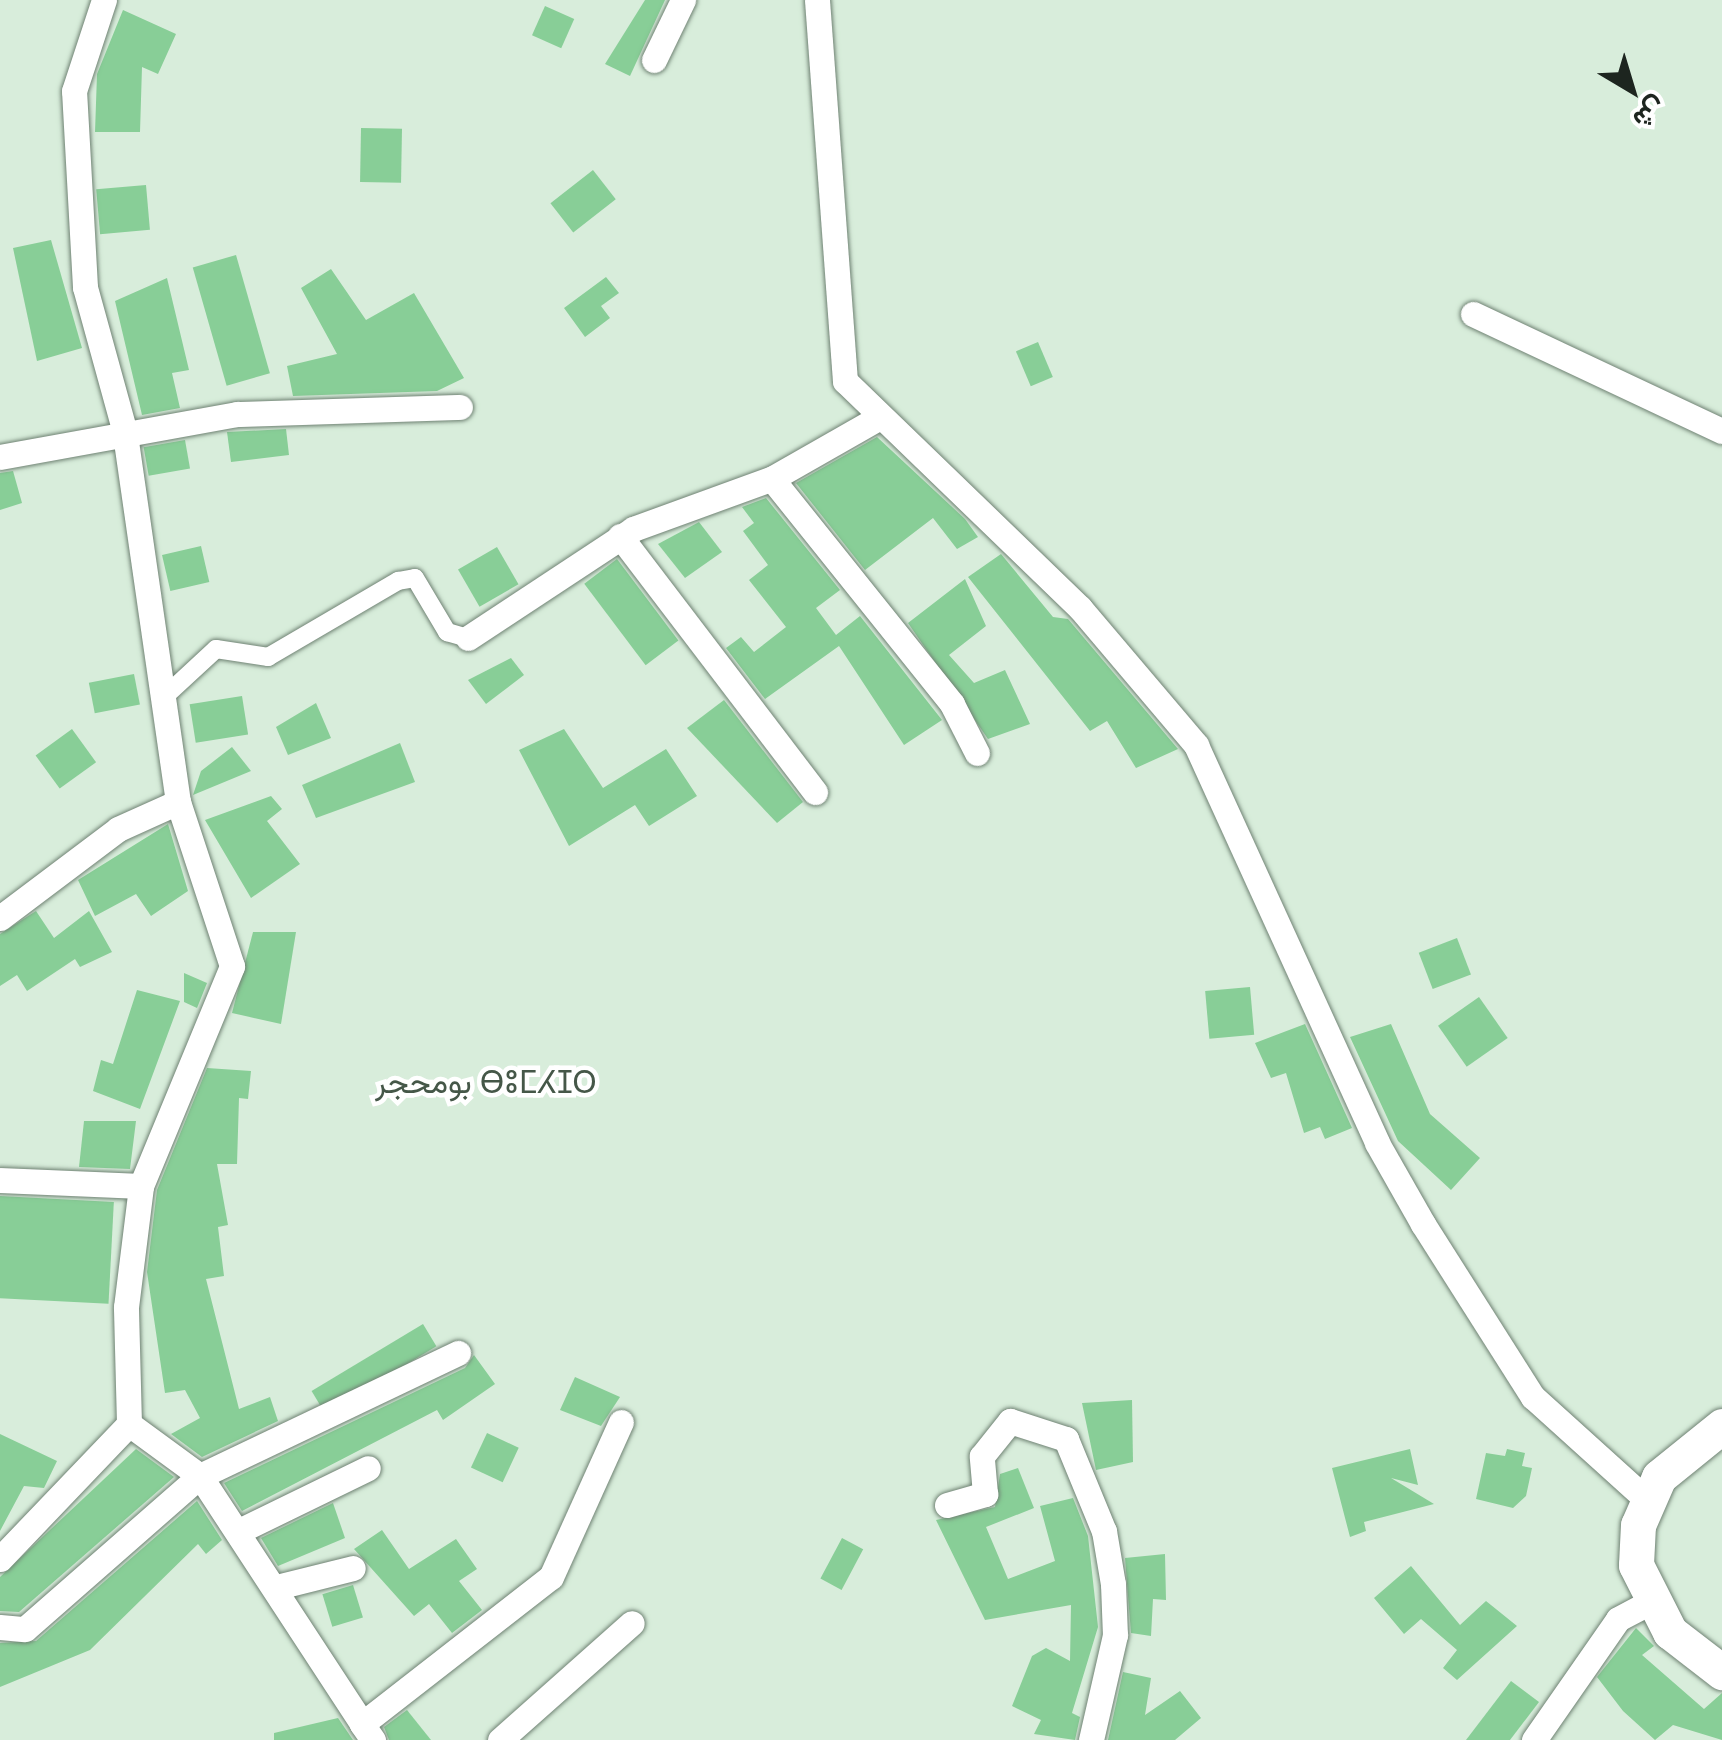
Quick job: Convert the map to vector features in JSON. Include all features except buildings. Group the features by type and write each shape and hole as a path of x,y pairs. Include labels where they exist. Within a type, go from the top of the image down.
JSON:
{"main road":[{"path":"1722,1426 1686,1448 1647,1500 1636,1565 1670,1632 1722,1672"}],"street":[{"path":"0,1560 129,1424 126,1307 141,1186 232,966 178,802 124,434 85,287 74,175 74,92 104,0"},
{"path":"654,60 683,0"},
{"path":"817,0 836,157 837,352 845,381 1080,608 1196,745 1344,1073 1423,1224 1533,1397 1647,1500"},
{"path":"1473,314 1722,431"},
{"path":"0,458 237,414 460,407"},
{"path":"162,698 216,649 268,658 398,581 415,578 447,632 468,638 620,536 772,479 880,417"},
{"path":"772,479 952,704 977,753"},
{"path":"620,536 815,792"},
{"path":"0,918 118,829 178,802"},
{"path":"0,1180 141,1186"},
{"path":"0,1627 25,1629 200,1476 458,1353"},
{"path":"948,1505 985,1494 982,1456 1010,1421 1066,1440 1104,1532 1113,1584 1115,1635 1091,1740"},
{"path":"129,1424 200,1476 242,1530 367,1732 551,1577 621,1422"},
{"path":"242,1530 368,1468"},
{"path":"277,1586 354,1568"},
{"path":"1534,1740 1618,1618 1654,1600"},
{"path":"500,1740 632,1623"}],"district":[{"name":"بومحجر ⴱⵓⵎⵃⵊⵔ","path":"486,1082"}]}
